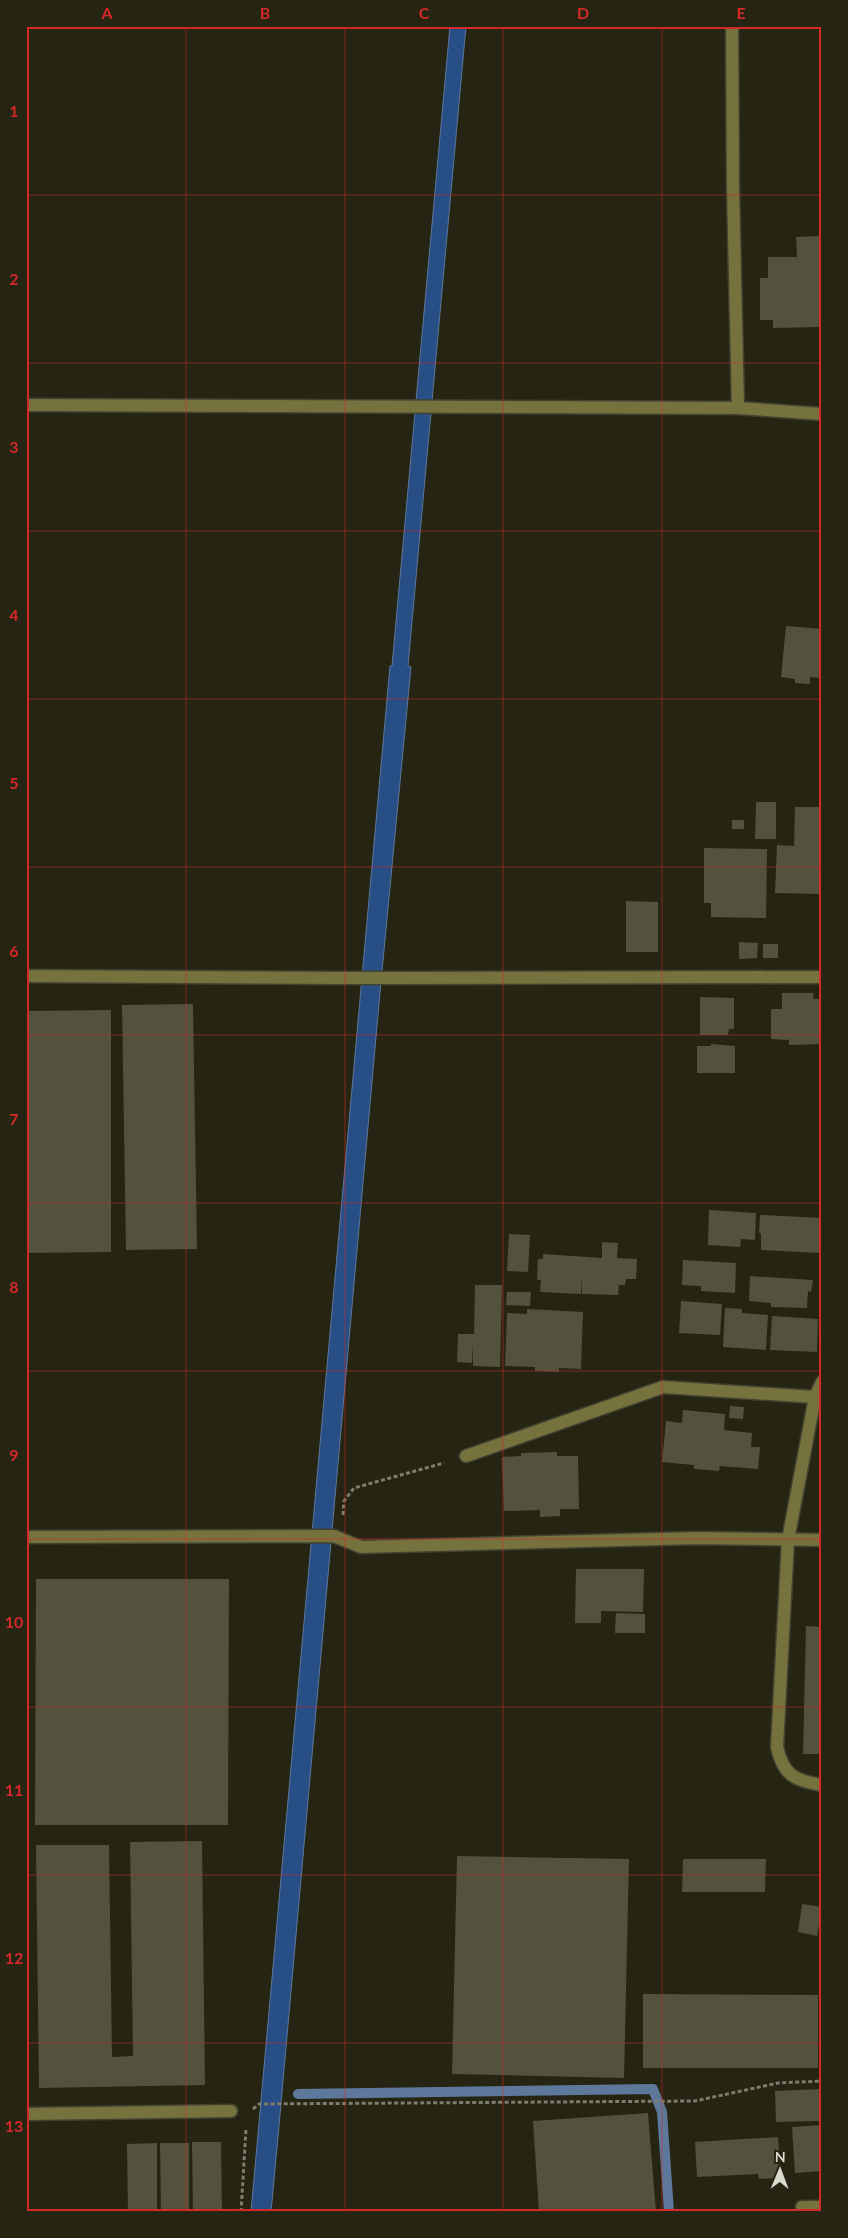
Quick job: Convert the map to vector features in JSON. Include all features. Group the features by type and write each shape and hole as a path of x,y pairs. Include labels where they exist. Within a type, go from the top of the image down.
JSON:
{"street":[{"path":"732,26 733,188 738,408"},
{"path":"26,405 738,408 822,414"},
{"path":"26,976 350,978 822,977"},
{"path":"822,1382 815,1397 788,1540 777,1747 780,1761 788,1775 822,1785"},
{"path":"466,1456 663,1387 815,1397"},
{"path":"26,1537 310,1535 339,1538 361,1546 698,1538 822,1540"},
{"path":"26,2114 232,2111"},
{"path":"802,2207 822,2207"}],"path":[{"path":"339,1538 344,1501 354,1488 466,1456"},
{"path":"259,2104 695,2101 778,2083 822,2081"},
{"path":"232,2111 243,2117 248,2133 241,2212"}],"water":[{"path":"450,26 466,26 408,666 411,667 380,992 279,2126 271,2212 251,2212 390,666 392,666"}],"building":[{"path":"822,236 822,319 820,319 820,327 773,328 773,320 760,320 760,278 768,278 768,257 797,257 796,237"},
{"path":"786,626 822,629 822,675 820,678 810,677 810,684 795,683 795,679 781,677"},
{"path":"756,802 776,802 776,839 755,839"},
{"path":"795,807 822,807 822,894 775,893 777,845 794,846"},
{"path":"732,820 744,820 744,829 732,829"},
{"path":"704,848 767,849 766,918 711,917 711,903 704,903"},
{"path":"626,901 658,902 658,952 626,952"},
{"path":"739,942 758,943 757,958 739,959"},
{"path":"763,944 778,944 778,958 763,958"},
{"path":"782,993 814,993 813,999 822,999 822,1044 789,1045 789,1040 771,1039 771,1009 782,1009"},
{"path":"700,997 734,998 734,1029 729,1029 728,1035 700,1035"},
{"path":"193,1004 197,1249 126,1250 122,1005"},
{"path":"111,1010 111,1252 26,1253 26,1011"},
{"path":"711,1044 735,1046 735,1073 697,1073 697,1046 711,1046"},
{"path":"709,1210 756,1213 755,1240 741,1239 740,1247 708,1245"},
{"path":"760,1215 822,1218 820,1253 761,1250 761,1233 759,1233"},
{"path":"509,1234 530,1235 528,1272 507,1271"},
{"path":"602,1242 618,1243 617,1258 637,1259 636,1279 626,1279 625,1285 619,1285 618,1295 582,1294 582,1276 581,1294 540,1292 541,1280 537,1280 538,1259 543,1259 543,1254 602,1258"},
{"path":"683,1260 736,1263 735,1293 701,1291 701,1286 682,1285"},
{"path":"750,1276 813,1280 811,1292 808,1291 807,1308 771,1307 771,1303 749,1301"},
{"path":"475,1285 502,1285 500,1367 473,1366 473,1342 472,1363 457,1362 458,1334 474,1334"},
{"path":"507,1292 531,1292 530,1306 506,1305"},
{"path":"681,1301 722,1304 720,1335 679,1333"},
{"path":"725,1308 742,1309 742,1313 768,1315 766,1350 723,1347"},
{"path":"527,1309 583,1312 581,1369 559,1368 559,1372 535,1371 535,1367 505,1366 507,1313 527,1314"},
{"path":"772,1316 818,1319 817,1352 770,1350"},
{"path":"730,1406 744,1407 743,1419 729,1418"},
{"path":"683,1410 725,1414 724,1430 752,1433 751,1447 760,1447 758,1469 720,1466 719,1471 694,1469 694,1465 662,1462 666,1421 682,1423"},
{"path":"557,1452 557,1456 578,1456 579,1509 560,1509 560,1516 540,1517 540,1510 504,1511 502,1457 521,1456 521,1453"},
{"path":"576,1569 644,1569 643,1612 601,1611 601,1623 575,1623"},
{"path":"36,1579 229,1579 228,1825 35,1825"},
{"path":"616,1613 645,1614 645,1633 615,1633"},
{"path":"806,1626 822,1627 822,1754 803,1754"},
{"path":"202,1841 205,2085 39,2088 36,1845 109,1845 112,2057 133,2056 130,1842"},
{"path":"457,1856 629,1859 624,2078 452,2074"},
{"path":"683,1859 766,1859 765,1892 682,1892"},
{"path":"802,1904 822,1907 817,1936 798,1932"},
{"path":"643,1994 818,1995 818,2068 643,2068"},
{"path":"822,2089 822,2121 776,2122 775,2091"},
{"path":"648,2113 656,2212 539,2212 533,2121"},
{"path":"822,2125 822,2171 795,2173 792,2127"},
{"path":"778,2137 781,2178 759,2179 758,2174 697,2177 695,2142"},
{"path":"192,2142 221,2142 222,2212 193,2212"},
{"path":"157,2143 157,2212 128,2212 127,2144"},
{"path":"160,2143 189,2143 189,2212 161,2212"}],"waterway":[{"path":"298,2094 653,2089 662,2112 669,2212"}]}
